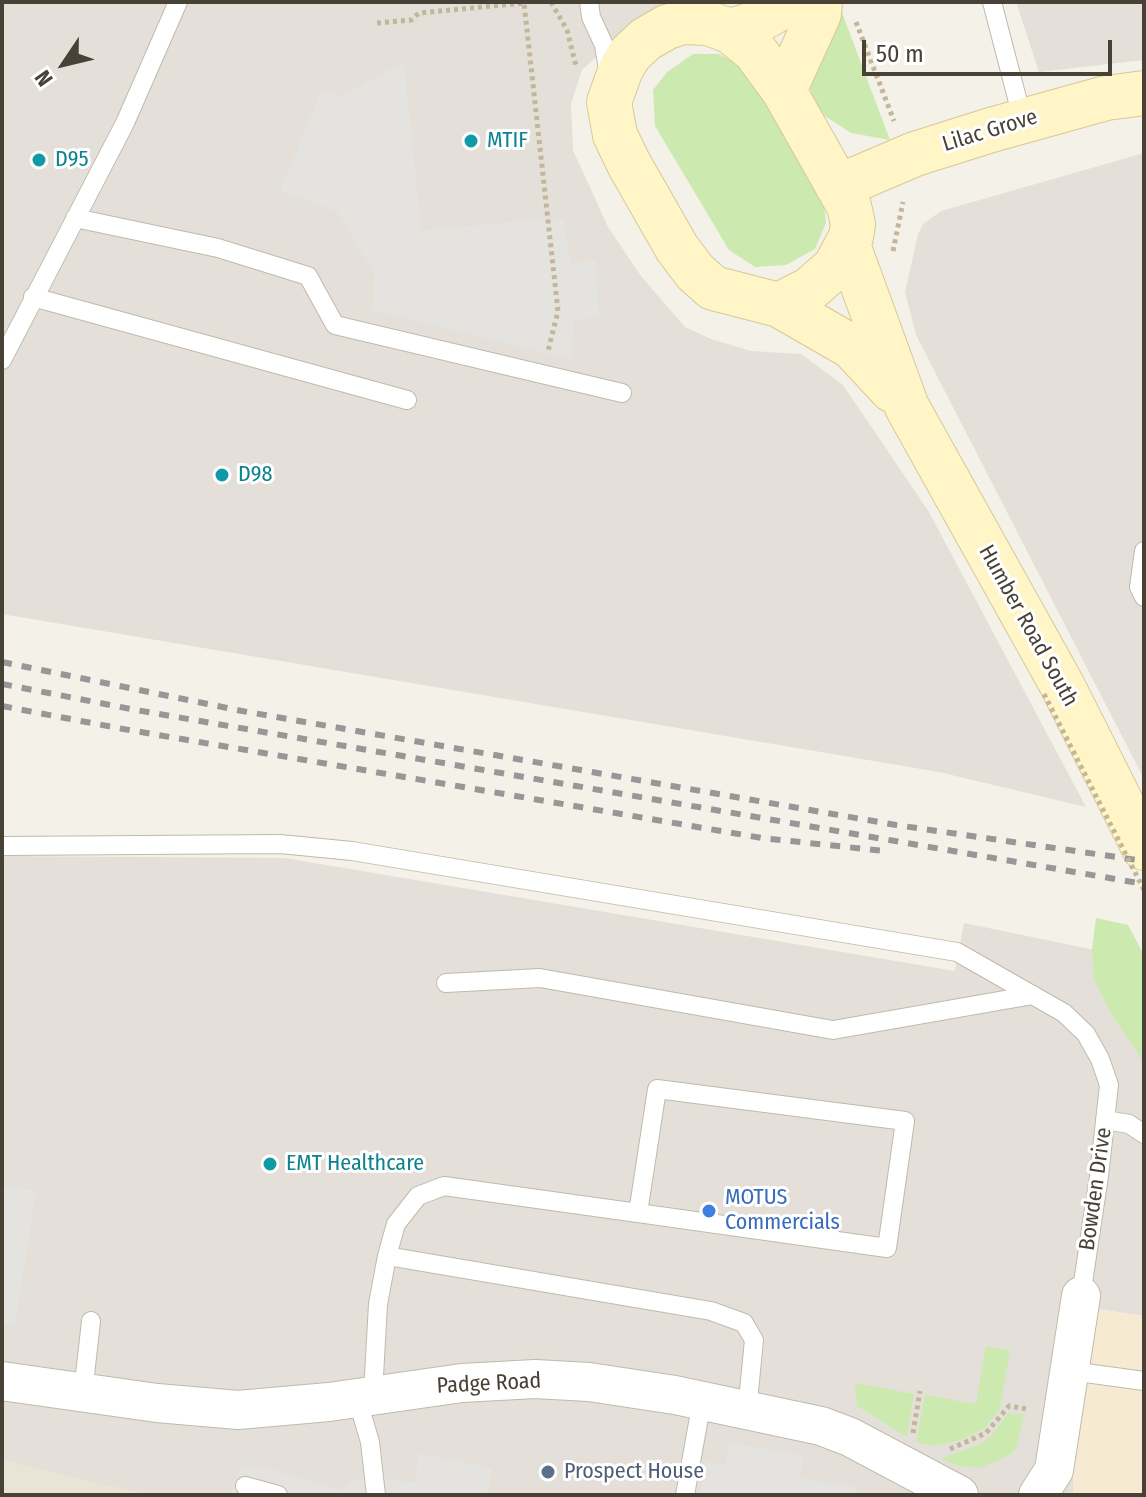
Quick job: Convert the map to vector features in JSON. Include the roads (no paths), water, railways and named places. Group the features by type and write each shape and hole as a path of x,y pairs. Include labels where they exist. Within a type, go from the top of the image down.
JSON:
{"street":[{"path":"705,20 755,51 784,91 849,206 853,224 848,245 835,267 797,297 779,305 713,288 695,272 677,248 629,164 615,135 609,102 630,54 646,39 667,27 683,22 705,20 770,15 791,2"},
{"path":"784,91 819,14 837,9"},
{"name":"Lilac Grove","path":"840,186 915,154 1106,98 1144,93"},
{"name":"Humber Road South","path":"848,245 907,407 1053,690 1144,848"},
{"name":"Humber Road South","path":"779,305 852,347 907,407"},
{"name":"Bowden Drive","path":"1038,1495 1054,1470 1081,1296"},
{"name":"Padge Road","path":"2,1381 238,1410 462,1383 535,1379 589,1382 702,1401 835,1431 959,1495"}],"lane":[{"path":"2,360 125,123 178,2"},
{"path":"575,2 590,9 604,45 609,71 609,102"},
{"path":"992,2 1023,121"},
{"path":"75,218 218,248 308,276 335,325 622,393"},
{"path":"33,297 407,400"},
{"path":"1144,551 1139,587 1144,597"},
{"name":"Bowden Drive","path":"2,846 280,844 352,851 957,952 1064,1013 1086,1034 1100,1059 1109,1085 1081,1296"},
{"path":"446,983 540,978 833,1030 1033,995"},
{"path":"376,1495 365,1396 387,1256 396,1224 418,1196 444,1186 887,1248 905,1121 657,1089 638,1213"},
{"path":"1105,1120 1129,1124 1144,1134"},
{"path":"387,1256 711,1311 744,1323 754,1340 747,1411"},
{"path":"83,1393 91,1321"},
{"path":"1071,1371 1144,1381"},
{"path":"685,1495 702,1401"},
{"path":"245,1486 278,1495"}],"railway":[{"path":"2,662 242,711 896,825 1144,861"},
{"path":"2,684 136,710 1144,884"},
{"path":"2,706 762,838 884,851"}],"place":[{"name":"MTIF","path":"471,141"},
{"name":"D95","path":"39,160"},
{"name":"D98","path":"222,475"},
{"name":"EMT Healthcare","path":"270,1164"},
{"name":"MOTUS Commercials","path":"709,1211"},
{"name":"Prospect House","path":"548,1472"}]}
